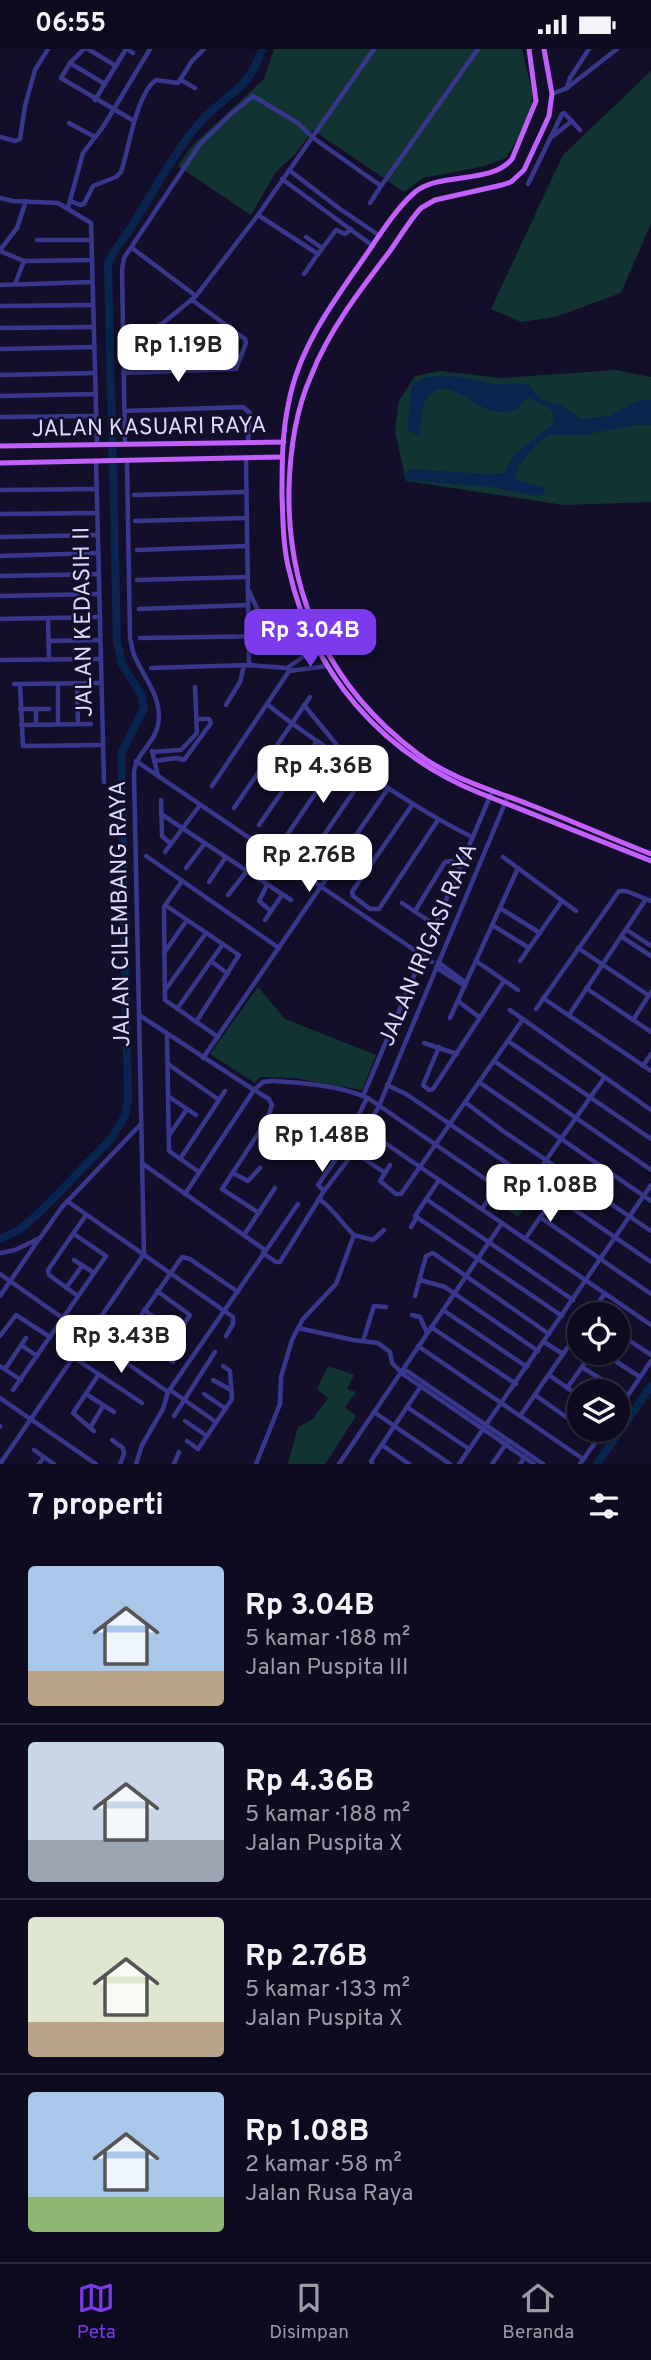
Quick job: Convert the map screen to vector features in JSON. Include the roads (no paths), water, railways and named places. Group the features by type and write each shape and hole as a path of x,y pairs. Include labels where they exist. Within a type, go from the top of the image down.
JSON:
{"main road":[{"path":"529,49 536,101 512,159 495,171 430,185 414,192 380,236 317,328 298,371 289,400 283,442 283,514 288,567 296,599 327,666 347,695 378,730 416,761 453,782 651,861"},
{"path":"544,49 552,94 549,116 524,170 511,181 427,203 415,214 357,295 318,359 300,405 290,456 289,513 294,563 302,595 314,625 337,669 383,725 420,755 481,786 651,854"},
{"path":"261,457 266,451 262,442"},
{"name":"JALAN KASUARI RAYA","path":"0,446 283,442 290,456"},
{"path":"26,445 27,463"},
{"path":"0,463 282,457"},
{"path":"477,792 481,786"}],"street":[{"path":"0,137 15,141 20,139 25,106 35,70 48,49"},
{"path":"116,66 86,49 70,63 61,78 134,121"},
{"path":"95,100 126,49 133,53"},
{"path":"68,208 83,153 136,78 150,49"},
{"path":"70,201 84,204 93,186 116,177 121,172 134,121 152,82 162,80 172,83 181,80 192,61 204,49"},
{"path":"122,345 163,323 194,298 258,215 374,49"},
{"path":"370,203 478,49"},
{"path":"567,88 570,78 589,49"},
{"path":"552,94 567,88 617,49"},
{"path":"70,63 105,84"},
{"path":"181,80 195,87"},
{"path":"124,444 124,258 200,144 253,96 284,114 381,186"},
{"path":"528,184 564,113 580,130"},
{"path":"549,116 559,120"},
{"path":"551,138 572,121"},
{"path":"68,123 95,137"},
{"path":"289,170 380,236"},
{"path":"282,179 373,246"},
{"path":"1,200 46,201 68,208 78,218 91,223 98,444"},
{"path":"26,201 16,227 0,251 24,261 92,260"},
{"path":"258,215 318,254"},
{"path":"304,274 337,229 345,235 351,229"},
{"path":"306,236 322,248"},
{"path":"37,240 91,240"},
{"path":"123,373 234,370 246,342 132,248"},
{"path":"15,284 24,261"},
{"path":"0,285 92,282"},
{"path":"0,306 93,305"},
{"path":"176,331 224,330 229,326"},
{"path":"0,328 94,327"},
{"path":"0,349 94,347"},
{"path":"0,375 95,373"},
{"path":"0,396 95,394"},
{"path":"125,411 243,407 250,413 248,442"},
{"path":"0,417 96,416"},
{"path":"226,705 240,682 246,665 248,587 243,492 246,458"},
{"name":"JALAN KEDASIH II","path":"98,461 104,782"},
{"name":"JALAN CILEMBANG RAYA","path":"125,461 130,638 134,655 155,694 159,710 159,724 150,743 136,761 134,796 144,1254"},
{"path":"0,490 97,488"},
{"path":"134,495 243,492"},
{"path":"0,514 97,513"},
{"path":"135,521 246,518"},
{"path":"0,537 98,535"},
{"path":"137,549 247,546"},
{"path":"0,556 98,553"},
{"path":"0,576 99,574"},
{"path":"137,580 247,577"},
{"path":"140,638 265,636 268,633 248,587"},
{"path":"0,596 99,594"},
{"path":"139,609 248,605"},
{"path":"0,619 100,617"},
{"path":"48,618 49,660"},
{"path":"49,641 100,640"},
{"path":"212,786 288,670 317,647"},
{"path":"0,660 101,659"},
{"path":"151,668 246,665 288,670 327,666"},
{"path":"102,683 17,684 23,746 103,745"},
{"path":"58,684 58,724"},
{"path":"78,684 78,724"},
{"path":"152,752 177,751 186,746 197,733 195,687"},
{"path":"234,808 310,697"},
{"path":"267,704 291,724 387,789 472,837"},
{"path":"304,705 354,766"},
{"path":"20,709 49,709"},
{"path":"36,709 36,724"},
{"path":"154,761 177,758 184,760 211,723 209,719 197,719"},
{"path":"21,725 91,724"},
{"path":"259,825 317,741"},
{"path":"150,743 158,776"},
{"path":"177,751 177,758"},
{"path":"285,838 340,757"},
{"path":"136,761 465,985"},
{"path":"306,861 366,774"},
{"path":"203,1058 387,789"},
{"name":"JALAN IRIGASI RAYA","path":"492,790 422,955 366,1097 348,1137 318,1185 324,1191 354,1152 387,1085 508,796"},
{"path":"161,800 162,836 172,844"},
{"path":"165,852 200,805"},
{"path":"412,805 352,894 370,909 379,909 438,820"},
{"path":"161,814 291,900"},
{"path":"186,868 205,843"},
{"path":"146,856 279,949"},
{"path":"209,882 226,857"},
{"path":"503,857 576,911"},
{"path":"415,911 445,862 451,860 460,866"},
{"path":"450,1018 518,868"},
{"path":"228,895 247,871"},
{"path":"182,881 165,905 166,1002 218,1037"},
{"path":"267,885 259,901 271,911"},
{"path":"536,1009 619,891 648,900 569,1015"},
{"path":"265,920 282,895"},
{"path":"520,961 562,901"},
{"path":"402,903 435,925"},
{"path":"165,905 239,957 196,1022"},
{"path":"500,908 540,933"},
{"path":"164,953 187,920"},
{"path":"492,925 529,948"},
{"path":"627,930 651,946"},
{"path":"165,991 206,933"},
{"path":"622,937 651,956"},
{"path":"177,1009 223,944"},
{"path":"578,948 650,994 633,1020"},
{"path":"476,960 518,990"},
{"path":"211,961 228,974"},
{"path":"439,1047 422,1085 429,1090 433,1089 504,981"},
{"path":"586,988 651,1033"},
{"path":"544,998 651,1072"},
{"path":"458,1001 479,1017"},
{"path":"510,1010 651,1109"},
{"path":"138,1014 269,1100 271,1111 222,1189 259,1213"},
{"path":"390,1164 380,1182 399,1195 523,1020"},
{"path":"167,1033 169,1151 199,1172"},
{"path":"508,1041 651,1139"},
{"path":"424,1043 457,1054"},
{"path":"643,1066 651,1054"},
{"path":"494,1061 651,1170"},
{"path":"167,1064 219,1100"},
{"path":"532,1180 604,1077"},
{"path":"185,1194 254,1090 263,1082 296,1083 344,1090 366,1097 497,1188"},
{"path":"479,1082 651,1201"},
{"path":"387,1085 406,1094 651,1262"},
{"path":"180,1159 225,1091"},
{"path":"168,1095 196,1115"},
{"path":"465,1102 651,1231"},
{"path":"169,1136 187,1109"},
{"path":"0,1296 67,1201 141,1124"},
{"path":"366,1130 651,1325"},
{"path":"313,1145 331,1136 348,1137"},
{"path":"354,1152 385,1173"},
{"path":"142,1164 244,1235 271,1259 280,1262 324,1191"},
{"path":"482,1209 512,1166"},
{"path":"233,1173 248,1181 260,1168"},
{"path":"411,1227 417,1217 416,1213 439,1179"},
{"path":"459,1464 651,1185"},
{"path":"244,1235 275,1188"},
{"path":"525,1238 555,1196"},
{"path":"320,1199 334,1209 337,1219 354,1235 373,1240 384,1230"},
{"path":"426,1199 573,1300"},
{"path":"67,1201 234,1319 226,1336"},
{"path":"136,1464 142,1445 163,1409 169,1391 298,1205"},
{"path":"78,1296 49,1275 48,1270 86,1215"},
{"path":"417,1217 562,1316"},
{"path":"540,1217 651,1294"},
{"path":"339,1464 502,1223"},
{"path":"13,1390 106,1255 74,1234"},
{"path":"256,1464 280,1404 282,1370 298,1328 336,1284 354,1235"},
{"path":"0,1254 40,1238"},
{"path":"415,1296 426,1256 431,1253 550,1334"},
{"path":"0,1464 144,1254"},
{"path":"114,1354 180,1259 187,1257 238,1291"},
{"path":"74,1261 94,1273"},
{"path":"66,1288 82,1266"},
{"path":"0,1275 216,1422"},
{"path":"420,1280 455,1293 538,1351"},
{"path":"157,1291 190,1317 163,1356"},
{"path":"599,1302 605,1293"},
{"path":"363,1341 374,1306 386,1307"},
{"path":"144,1310 178,1334"},
{"path":"443,1310 527,1367"},
{"path":"0,1336 16,1315 50,1337"},
{"path":"412,1315 420,1317 427,1333"},
{"path":"143,1343 157,1319"},
{"path":"431,1327 516,1384"},
{"path":"298,1328 378,1343 390,1352 392,1363 404,1375 486,1426 534,1464"},
{"path":"128,1333 173,1362"},
{"path":"20,1380 2,1367 26,1338"},
{"path":"630,1341 651,1355"},
{"path":"544,1342 563,1354"},
{"path":"21,1345 37,1356"},
{"path":"418,1346 582,1462 596,1442"},
{"path":"520,1416 567,1349"},
{"path":"174,1416 215,1352"},
{"path":"73,1357 142,1403"},
{"path":"630,1392 651,1361"},
{"path":"622,1365 640,1377"},
{"path":"187,1441 198,1449 232,1399 230,1371 223,1366"},
{"path":"574,1379 582,1367 601,1379"},
{"path":"402,1371 407,1371 543,1464"},
{"path":"99,1374 73,1414 92,1430 103,1406"},
{"path":"549,1375 567,1387"},
{"path":"213,1380 231,1391"},
{"path":"372,1464 371,1461 421,1387"},
{"path":"86,1394 114,1412"},
{"path":"204,1394 226,1409"},
{"path":"535,1395 567,1418"},
{"path":"0,1398 96,1464"},
{"path":"407,1407 469,1449"},
{"path":"374,1412 450,1464"},
{"path":"185,1421 207,1436"},
{"path":"112,1440 124,1451 120,1464"},
{"path":"492,1464 506,1444"},
{"path":"382,1445 409,1464"},
{"path":"34,1450 54,1464"},
{"path":"174,1464 179,1452"},
{"path":"39,1464 44,1457"},
{"path":"520,1464 525,1457"}],"water":[{"path":"455,376 491,384 528,384 542,400 560,405 581,419 609,416 637,401 651,400 651,425 583,435 549,435 538,443 519,465 515,479 545,488 544,494 537,496 492,487 408,480 404,475 411,469 504,473 514,455 552,425 554,415 550,409 531,398 526,399 517,409 497,412 458,393 441,389 434,391 425,402 419,435 410,432 407,427 412,385 426,377"}],"waterway":[{"path":"0,1239 19,1230 40,1212 111,1139 125,1116 128,1101 121,754 144,708 142,696 122,664 117,641 108,264 185,142 205,117 245,81 262,49"},
{"path":"597,1464 651,1386"}]}
